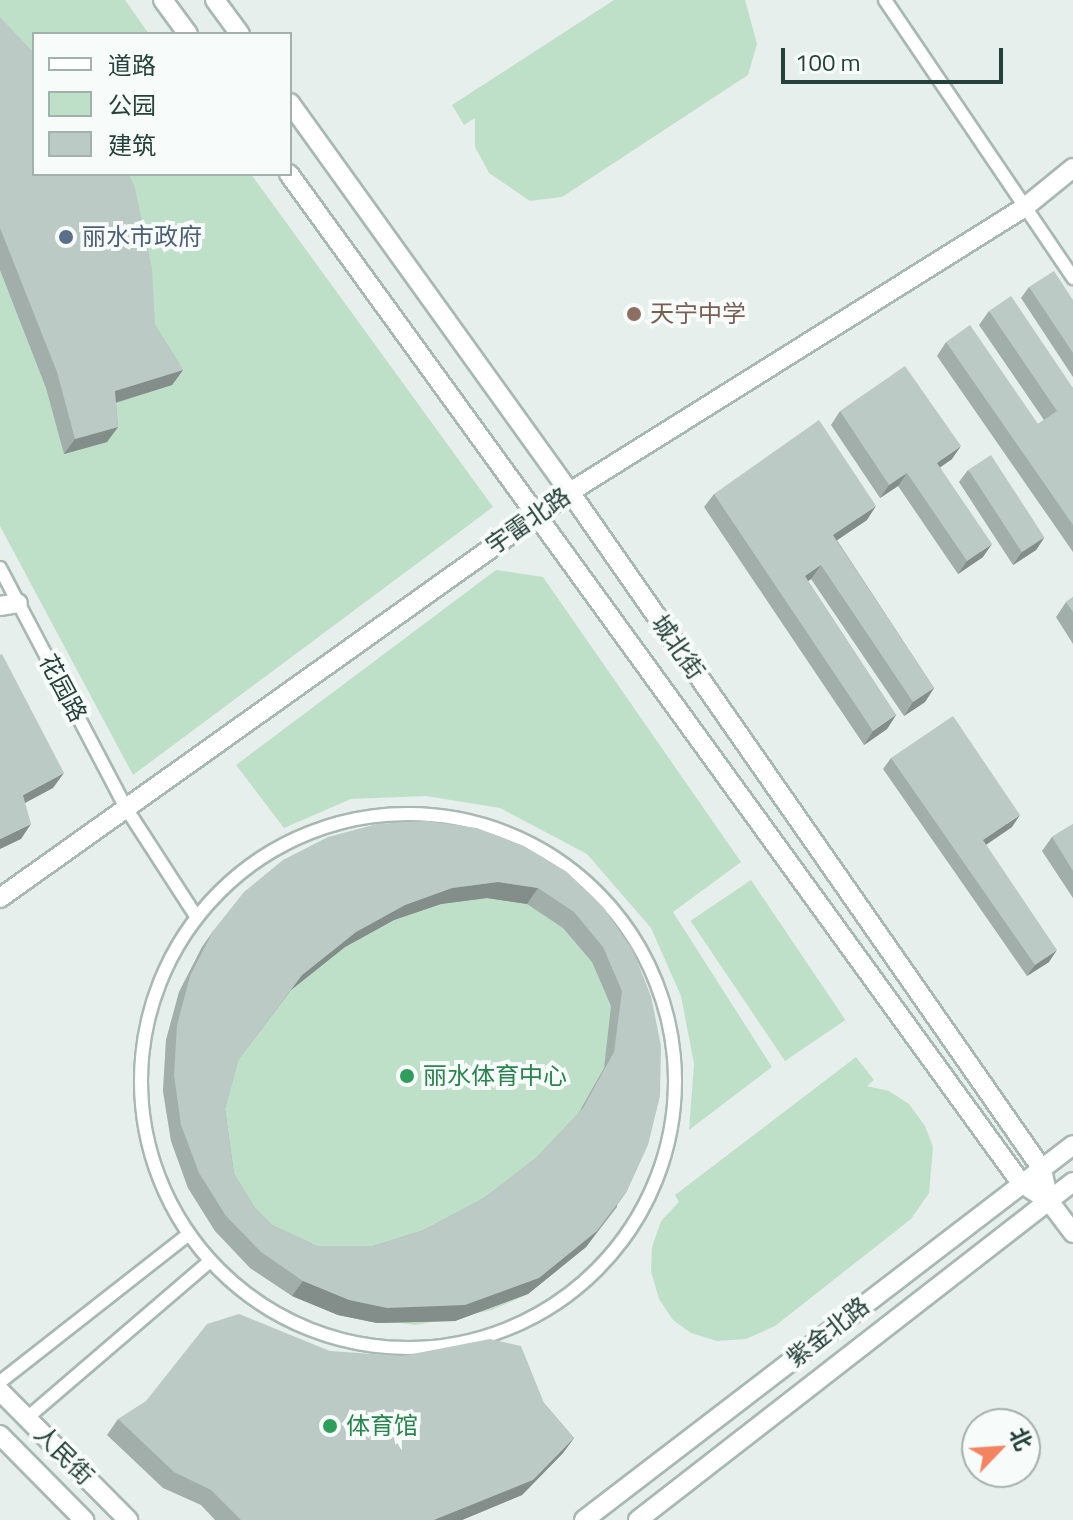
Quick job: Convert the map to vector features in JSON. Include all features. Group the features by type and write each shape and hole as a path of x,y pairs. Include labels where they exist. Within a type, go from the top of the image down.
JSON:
{"main road":[{"path":"163,0 187,32"},
{"path":"215,0 239,32"},
{"name":"城北街","path":"292,106 570,492 1042,1169 1049,1201"},
{"name":"宇雷北路","path":"0,898 570,492 1025,207 1073,168"},
{"name":"城北街","path":"290,176 1021,1183 1049,1201 1073,1233"},
{"name":"紫金北路","path":"584,1520 1073,1145"},
{"name":"紫金北路","path":"638,1520 1073,1182"},
{"name":"人民街","path":"0,1391 128,1520"},
{"name":"人民街","path":"0,1435 84,1520"}],"street":[{"path":"885,0 1073,278"},
{"name":"花园路","path":"0,568 9,604 126,808 196,916"},
{"path":"413,812 474,821 532,844 583,879 625,925 655,980 672,1040 674,1102 662,1163 637,1220 599,1269 537,1315 495,1335 434,1348 372,1346 298,1323 257,1301 210,1261 189,1234 161,1184 145,1130 140,1073 157,990 196,916 240,871 292,838 336,823 413,812"},
{"path":"0,1382 189,1234"},
{"path":"27,1418 210,1261"}],"green space":[{"path":"0,0 125,0 148,32 32,32 32,176 252,176 493,507 133,775 0,526"},
{"path":"614,0 745,0 757,44 748,75 562,197 530,201 489,173 475,147 475,118 464,125 452,105"},
{"path":"496,570 543,577 741,862 673,912 772,1067 689,1130 694,1064 681,996 651,928 587,854 500,808 426,796 351,799 284,828 236,765"},
{"path":"751,880 846,1020 785,1061 690,921"},
{"name":"丽水体育中心","path":"556,888 621,964 617,1207 586,1247 528,1294 492,1310 416,1325 338,1315 215,1231 188,1188 171,1141 163,1091 166,1040 179,992 202,947 234,908"},
{"path":"856,1057 874,1080 867,1086 889,1091 909,1104 925,1126 933,1147 929,1193 911,1219 775,1326 746,1339 717,1341 691,1333 673,1320 659,1299 651,1271 652,1247 661,1221 679,1202 675,1195"}],"building":[{"name":"丽水市政府","path":"0,17 32,51 32,176 130,176 152,268 155,325 183,370 115,391 118,427 75,439 57,372 0,228"},
{"path":"1054,271 1073,300 1073,353 1029,287"},
{"path":"1011,296 1073,388 1073,525 946,342 970,325 1038,424 1057,411 989,311"},
{"path":"905,366 961,446 937,463 992,544 967,561 907,473 889,485 840,411"},
{"path":"819,420 876,506 833,535 934,688 913,702 821,565 805,576 896,715 873,731 714,494"},
{"path":"991,455 1044,537 1022,552 968,470"},
{"path":"1073,597 1073,612 1066,602"},
{"path":"0,655 64,773 23,795 31,824 0,839"},
{"path":"953,716 1020,815 983,840 1057,950 1035,965 891,758"},
{"path":"427,821 477,828 524,846 567,872 603,907 632,949 651,996 661,1046 660,1096 648,1145 627,1191 597,1231 539,1278 465,1305 387,1308 349,1300 303,1281 261,1252 226,1216 199,1173 181,1125 174,1075 177,1025 190,976 213,931 244,892 283,860 328,837 377,824","holes":["498,882 538,888 574,912 603,947 622,991 614,1052 583,1108 536,1158 484,1198 424,1230 373,1246 317,1246 272,1225 255,1208 234,1174 225,1109 239,1059 302,975 356,932 405,905 452,888"]},
{"path":"1073,824 1073,871 1052,837"},
{"name":"体育馆","path":"239,1314 330,1351 402,1356 490,1339 521,1346 544,1403 574,1438 533,1480 434,1520 241,1520 211,1490 174,1472 118,1419 146,1401 207,1324"}],"place":[{"name":"丽水市政府","path":"66,237"},
{"name":"天宁中学","path":"634,314"},
{"name":"丽水体育中心","path":"407,1076"},
{"name":"体育馆","path":"330,1426"}]}
